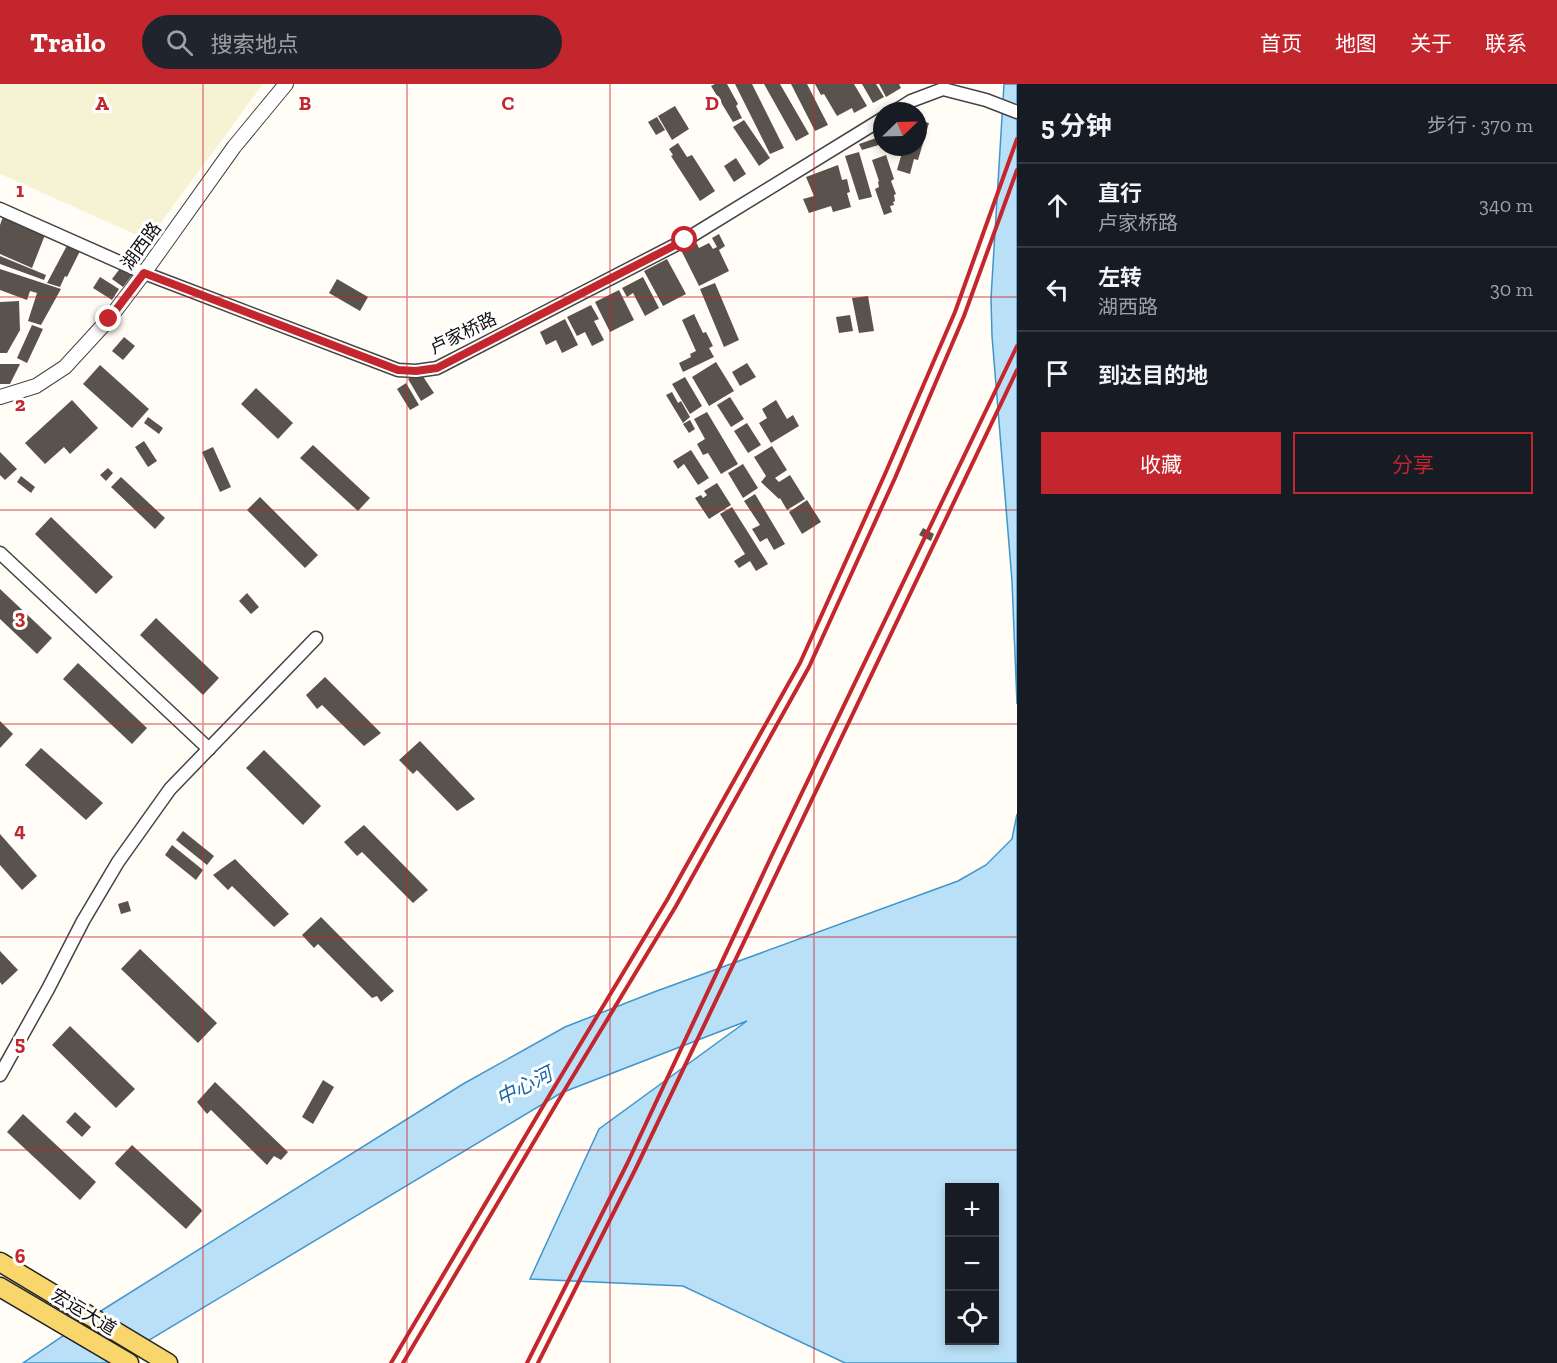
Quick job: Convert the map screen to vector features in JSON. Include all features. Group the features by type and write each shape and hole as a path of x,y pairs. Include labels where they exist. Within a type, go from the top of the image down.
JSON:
{"main road":[{"name":"宏运大道","path":"0,1262 168,1363"},
{"name":"宏运大道","path":"0,1287 129,1363"}],"street":[{"name":"湖西路","path":"0,398 36,386 65,367 109,319 234,147 286,84"},
{"path":"909,102 942,89 986,100 1017,111"},
{"name":"卢家桥路","path":"0,209 144,273 398,370 416,371 437,368 685,240 873,125"},
{"path":"0,553 209,749"},
{"path":"0,1075 117,862 170,789 316,638"}],"shaded area":[{"path":"0,84 263,84 148,240 0,174"}],"water":[{"path":"1004,84 1017,84 1017,704 1012,581 992,336 991,298"},
{"name":"中心河","path":"1017,814 1017,1363 845,1363 683,1286 530,1279 599,1129 747,1021 561,1093 111,1363 23,1363 88,1319 463,1084 565,1027 654,992 958,881 986,865 1012,839"}],"building":[{"path":"727,84 738,104 736,106 742,118 733,122 711,86"},
{"path":"735,84 752,84 784,148 770,154"},
{"path":"764,84 780,84 809,134 796,141"},
{"path":"791,84 807,84 828,125 815,131"},
{"path":"815,84 854,84 867,106 854,113 852,108 837,116"},
{"path":"862,84 876,84 884,97 873,103"},
{"path":"879,84 899,84 901,88 886,97"},
{"path":"675,106 689,129 672,140 658,116"},
{"path":"657,117 665,130 656,135 648,122"},
{"path":"744,120 770,158 759,166 733,127"},
{"path":"873,139 873,147 862,150 859,144"},
{"path":"678,143 687,157 692,155 715,191 700,201 671,156 673,155 669,149"},
{"path":"859,152 872,197 859,200 845,156"},
{"path":"886,156 894,179 891,181 896,194 894,205 890,206 892,212 884,215 875,189 879,187 879,181 872,160"},
{"path":"901,156 919,156 918,160 914,159 910,174 897,170"},
{"path":"736,158 746,174 734,182 724,166"},
{"path":"838,165 842,180 847,179 850,192 847,193 851,207 833,212 831,206 809,213 803,199 814,196 806,177"},
{"path":"6,208 45,235 32,268 0,254 0,225"},
{"path":"719,234 725,246 719,250 729,271 699,286 677,242 687,237 690,245 696,242 699,248 709,243 713,249 717,247 712,238"},
{"path":"71,238 84,243 67,277 65,276 60,287 47,283"},
{"path":"0,256 46,275 44,280 0,264"},
{"path":"128,258 139,266 123,287 112,279"},
{"path":"667,259 686,294 663,306 644,271"},
{"path":"0,269 61,289 41,325 28,321 37,293 30,291 27,300 0,290"},
{"path":"100,277 119,289 112,300 93,288"},
{"path":"643,277 659,308 645,316 633,293 627,297 622,288"},
{"path":"337,279 368,297 360,311 329,293"},
{"path":"715,283 739,340 724,347 700,289"},
{"path":"619,290 634,320 610,332 595,302"},
{"path":"868,296 874,331 859,333 852,298"},
{"path":"19,301 20,330 7,353 0,353 0,302"},
{"path":"591,305 599,319 594,321 604,340 592,346 585,332 577,336 567,317"},
{"path":"694,314 703,333 706,332 713,346 709,348 714,357 683,372 679,363 691,357 690,354 696,351 682,320"},
{"path":"850,315 853,331 839,333 836,317"},
{"path":"565,319 578,345 562,353 556,340 546,345 540,332"},
{"path":"32,325 43,329 27,363 17,358"},
{"path":"124,337 135,346 123,360 112,351"},
{"path":"716,362 734,391 709,406 692,377"},
{"path":"747,363 756,377 740,386 732,372"},
{"path":"0,364 20,364 10,384 0,384"},
{"path":"100,365 149,409 132,428 83,384"},
{"path":"420,372 434,393 421,401 408,379"},
{"path":"685,377 702,406 690,414 672,384"},
{"path":"406,383 419,405 410,410 397,389"},
{"path":"256,388 293,423 278,439 241,404"},
{"path":"672,392 678,403 681,401 690,417 683,423 666,395"},
{"path":"730,397 744,419 731,427 717,405"},
{"path":"72,400 98,428 70,454 64,447 45,464 25,443"},
{"path":"776,400 787,419 793,415 799,426 771,443 759,423 767,418 762,409"},
{"path":"707,412 738,464 721,474 708,453 703,455 697,444 705,439 694,419"},
{"path":"148,417 163,428 159,434 144,423"},
{"path":"690,420 695,429 689,433 683,424"},
{"path":"747,423 761,445 748,453 734,431"},
{"path":"144,441 157,461 148,467 135,447"},
{"path":"313,445 370,498 358,511 300,458"},
{"path":"772,446 787,470 775,478 779,482 790,475 805,499 787,510 780,498 761,482 766,476 754,457"},
{"path":"213,447 231,487 220,492 202,452"},
{"path":"691,450 709,478 698,485 684,464 678,469 673,461"},
{"path":"0,452 17,469 5,480 0,475"},
{"path":"743,464 758,488 743,498 728,473"},
{"path":"108,468 113,473 106,481 100,475"},
{"path":"21,476 35,487 31,493 17,482"},
{"path":"121,477 165,518 155,529 111,487"},
{"path":"717,483 731,505 709,519 695,498 701,495 703,498 707,495 704,491"},
{"path":"755,494 785,544 774,550 767,538 760,542 752,529 760,525 744,501"},
{"path":"260,497 318,555 305,568 247,510"},
{"path":"807,500 821,522 802,534 789,512"},
{"path":"732,507 768,564 756,571 750,561 739,568 734,561 745,554 720,514"},
{"path":"51,517 113,577 96,594 35,534"},
{"path":"923,528 934,534 931,541 919,535"},
{"path":"0,589 52,638 37,654 0,619"},
{"path":"247,593 259,607 251,614 239,601"},
{"path":"156,618 219,678 203,695 140,635"},
{"path":"78,663 147,728 132,744 63,679"},
{"path":"325,677 381,733 364,746 322,705 317,709 306,695"},
{"path":"0,721 13,734 0,748"},
{"path":"420,741 475,799 457,811 417,770 413,774 399,760"},
{"path":"41,748 103,803 86,820 25,765"},
{"path":"264,750 321,806 303,825 246,768"},
{"path":"364,825 428,890 413,903 362,852 357,856 344,842"},
{"path":"183,831 214,856 207,865 176,840"},
{"path":"0,834 37,876 22,890 0,865"},
{"path":"172,845 203,870 196,880 165,855"},
{"path":"235,859 289,914 274,927 232,886 228,890 213,875"},
{"path":"128,901 131,911 121,914 118,904"},
{"path":"321,917 394,991 381,1002 377,996 372,998 318,944 314,948 302,935"},
{"path":"140,949 217,1023 198,1043 121,969"},
{"path":"0,951 18,970 2,985 0,982"},
{"path":"70,1026 135,1089 116,1108 52,1045"},
{"path":"323,1080 334,1087 313,1124 302,1117"},
{"path":"215,1082 288,1152 281,1160 274,1156 267,1165 211,1110 207,1114 197,1102"},
{"path":"75,1112 91,1127 82,1137 66,1122"},
{"path":"23,1114 96,1182 80,1200 7,1132"},
{"path":"132,1145 201,1209 202,1211 186,1229 116,1165 115,1163"}],"railway":[{"path":"391,1363 667,900 800,663 955,312 1017,139"},
{"path":"403,1363 676,906 809,667 895,478 964,316 1017,170"},
{"path":"527,1363 627,1164 771,857 1017,346"},
{"path":"538,1363 636,1168 1017,370"}],"route":[{"path":"109,319 144,273 398,370 416,371 437,368 685,240"}]}
